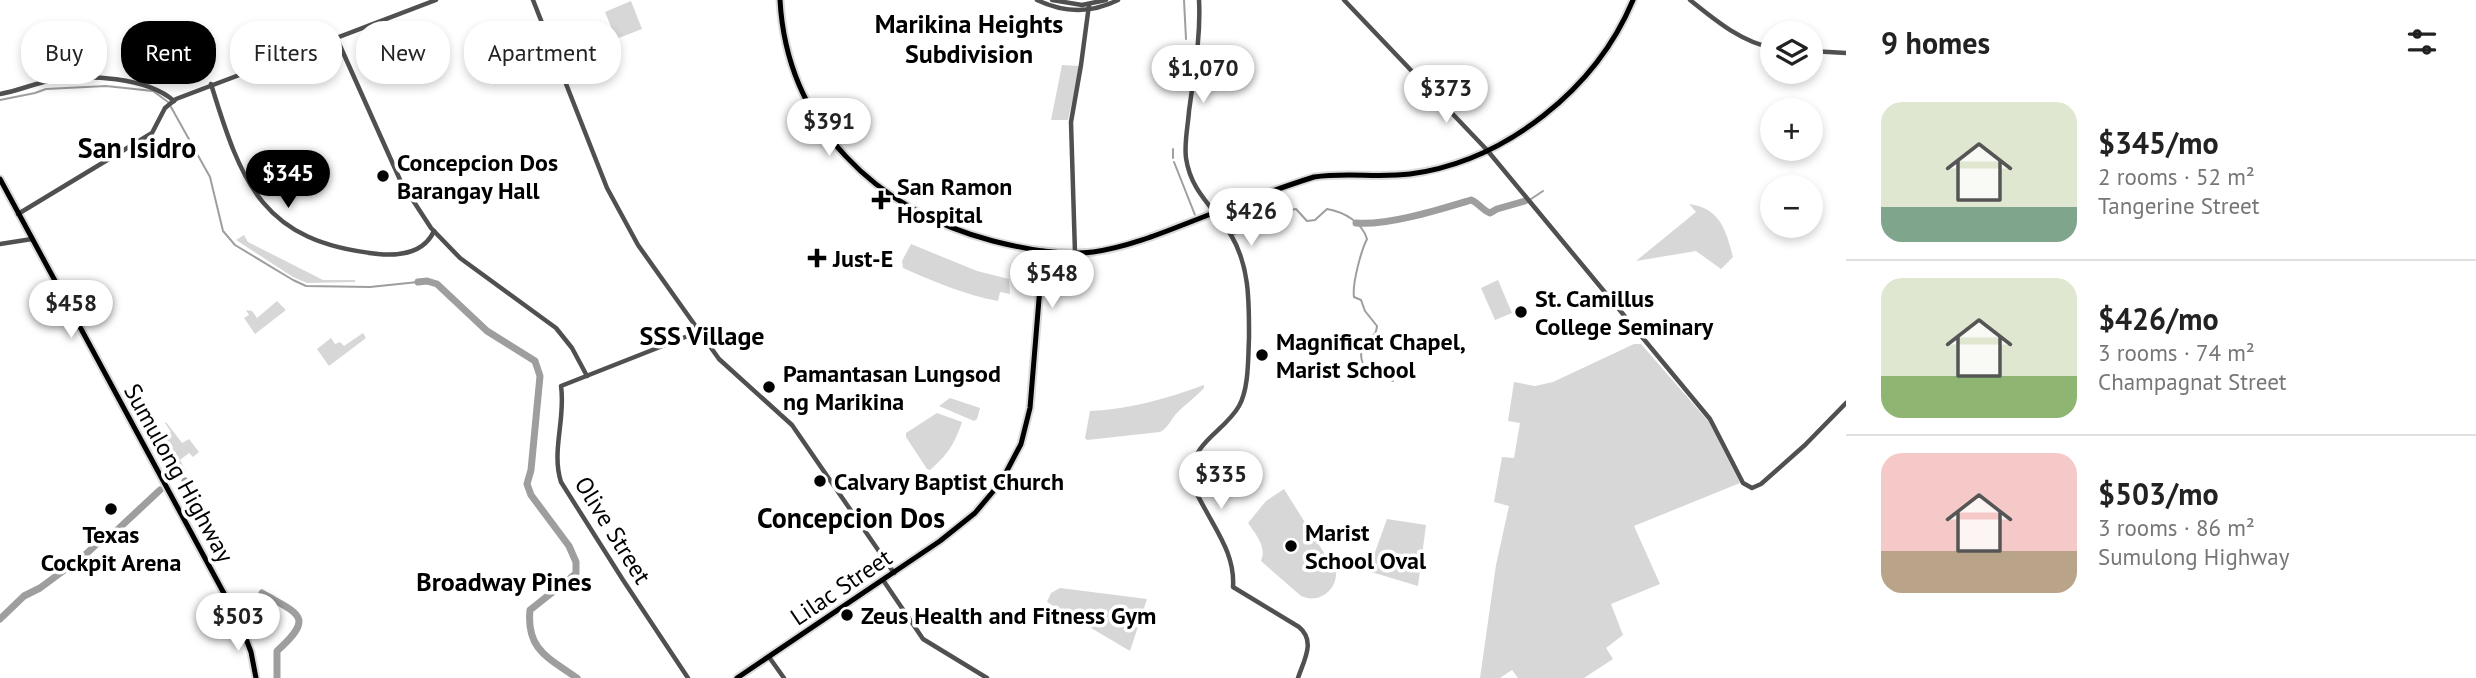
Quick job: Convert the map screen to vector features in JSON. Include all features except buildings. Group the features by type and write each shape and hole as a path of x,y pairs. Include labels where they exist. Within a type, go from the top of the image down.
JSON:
{"main road":[{"path":"780,0 788,51 804,94 828,136 861,172 892,197 933,220 1016,247 1074,253 1095,252 1125,245 1314,177 1332,174 1373,177 1408,174 1435,169 1487,150 1529,126 1584,77 1608,46 1633,0"},
{"name":"Sumulong Highway","path":"0,179 240,623 251,652 256,678"},
{"name":"Lilac Street","path":"737,678 940,541 979,509 1001,482 1020,445 1030,408 1044,251"}],"street":[{"path":"342,36 436,0"},
{"path":"533,0 607,188 638,246 719,359 792,425 894,573"},
{"path":"1037,0 1063,9 1088,8 1118,0"},
{"path":"1052,0 1088,8 1107,0"},
{"path":"1199,0 1200,29 1186,157 1200,196 1232,238 1245,273 1249,300 1245,381 1239,406 1201,446 1192,475 1198,494 1230,557 1233,587 1305,632 1309,647 1298,678"},
{"path":"1344,0 1487,150 1710,419 1739,478 1745,484 1752,488 1761,484 1805,445 1846,403"},
{"path":"1690,0 1734,33 1760,44"},
{"path":"1074,253 1071,122 1082,65 1088,8"},
{"path":"342,49 401,182 434,231 460,258 556,328 572,348 587,376 698,332"},
{"path":"1823,52 1846,53"},
{"path":"0,94 51,80 112,78 165,93 170,103"},
{"path":"18,214 152,133 170,103 211,84 241,166 269,210 288,226 320,243 339,249 387,255 415,250 429,239 434,231"},
{"path":"0,244 32,239"},
{"name":"Olive Street","path":"587,376 561,386 563,415 557,465 561,482 688,678"},
{"path":"883,580 923,639 987,678"},
{"path":"769,657 784,678"}],"shaded area":[{"path":"631,1 642,29 621,37 621,21 609,21 605,12"},
{"path":"1062,65 1080,66 1068,120 1051,120"},
{"path":"1689,204 1700,206 1715,215 1728,238 1733,257 1721,269 1696,251 1636,261 1696,212"},
{"path":"244,235 248,242 323,280 355,282 307,283 293,277 236,240"},
{"path":"911,244 977,271 1009,279 1010,294 1000,292 998,301 950,288 903,268 902,261"},
{"path":"1498,280 1512,313 1495,320 1481,288"},
{"path":"277,301 286,310 255,334 244,318 249,315 246,310 252,311 257,318"},
{"path":"363,333 366,338 329,366 317,349 331,338 335,344 340,342 344,346"},
{"path":"1634,344 1641,344 1709,422 1740,483 1634,526 1660,584 1611,604 1623,635 1606,648 1613,659 1584,678 1518,678 1512,670 1500,678 1480,678 1496,565 1509,506 1494,502 1502,457 1514,458 1520,423 1508,421 1514,382 1535,386 1553,382"},
{"path":"1204,385 1160,432 1087,440 1085,438 1090,411 1148,402"},
{"path":"130,395 157,442 171,432 166,422 182,443 189,439 199,452 193,457 189,453 180,460 186,471 170,480 125,398"},
{"path":"950,398 980,408 977,419 974,421 939,406"},
{"path":"937,413 962,422 950,449 930,470 906,437 906,433"},
{"name":"Marist School Oval","path":"1284,489 1336,572 1330,590 1320,597 1301,596 1261,561 1262,546 1248,523 1266,501"},
{"path":"1387,519 1426,525 1418,586 1371,572 1370,566"},
{"path":"1060,588 1147,599 1130,651 1047,602 1051,593"}],"waterway":[{"path":"1184,0 1186,39"},
{"path":"0,100 46,89 106,86 153,91 168,102"},
{"path":"171,107 210,177 223,231 235,245 306,286 370,287 418,282"},
{"path":"1173,149 1173,158"},
{"path":"1174,162 1195,215"},
{"path":"1531,199 1543,191"},
{"path":"1356,223 1383,222 1471,200 1490,213 1525,201"},
{"path":"1234,234 1250,229 1276,213 1296,209 1307,221 1315,220 1327,209 1346,215 1357,223 1367,239 1354,284 1354,297 1361,300 1365,311 1377,326 1374,335 1362,342 1362,359 1367,370 1393,381"},
{"path":"418,282 437,284 487,331 535,361 540,376 531,470 527,484 531,495 569,546 576,562 576,573 566,582"},
{"path":"168,479 174,476"},
{"path":"185,481 198,504"},
{"path":"0,619 24,596 40,588 115,532 160,490"},
{"path":"202,510 212,529 214,547"},
{"path":"564,583 530,610 530,624 532,635 541,652 577,678"},
{"path":"262,593 293,611 298,617 296,630 277,651 277,678"}],"place":[{"name":"Concepcion Dos Barangay Hall","path":"383,176"},
{"name":"San Ramon Hospital","path":"881,200"},
{"name":"Just-E","path":"817,258"},
{"name":"St. Camillus College Seminary","path":"1521,312"},
{"name":"Magnificat Chapel, Marist School","path":"1262,355"},
{"name":"Pamantasan Lungsod ng Marikina","path":"769,387"},
{"name":"Calvary Baptist Church","path":"820,481"},
{"name":"Texas Cockpit Arena","path":"111,509"},
{"name":"Marist School Oval","path":"1291,546"},
{"name":"Zeus Health and Fitness Gym","path":"847,615"}],"district":[{"name":"Marikina Heights Subdivision","path":"969,38"},
{"name":"San Isidro","path":"137,147"},
{"name":"SSS Village","path":"702,335"},
{"name":"Concepcion Dos","path":"851,517"},
{"name":"Broadway Pines","path":"504,581"}]}
